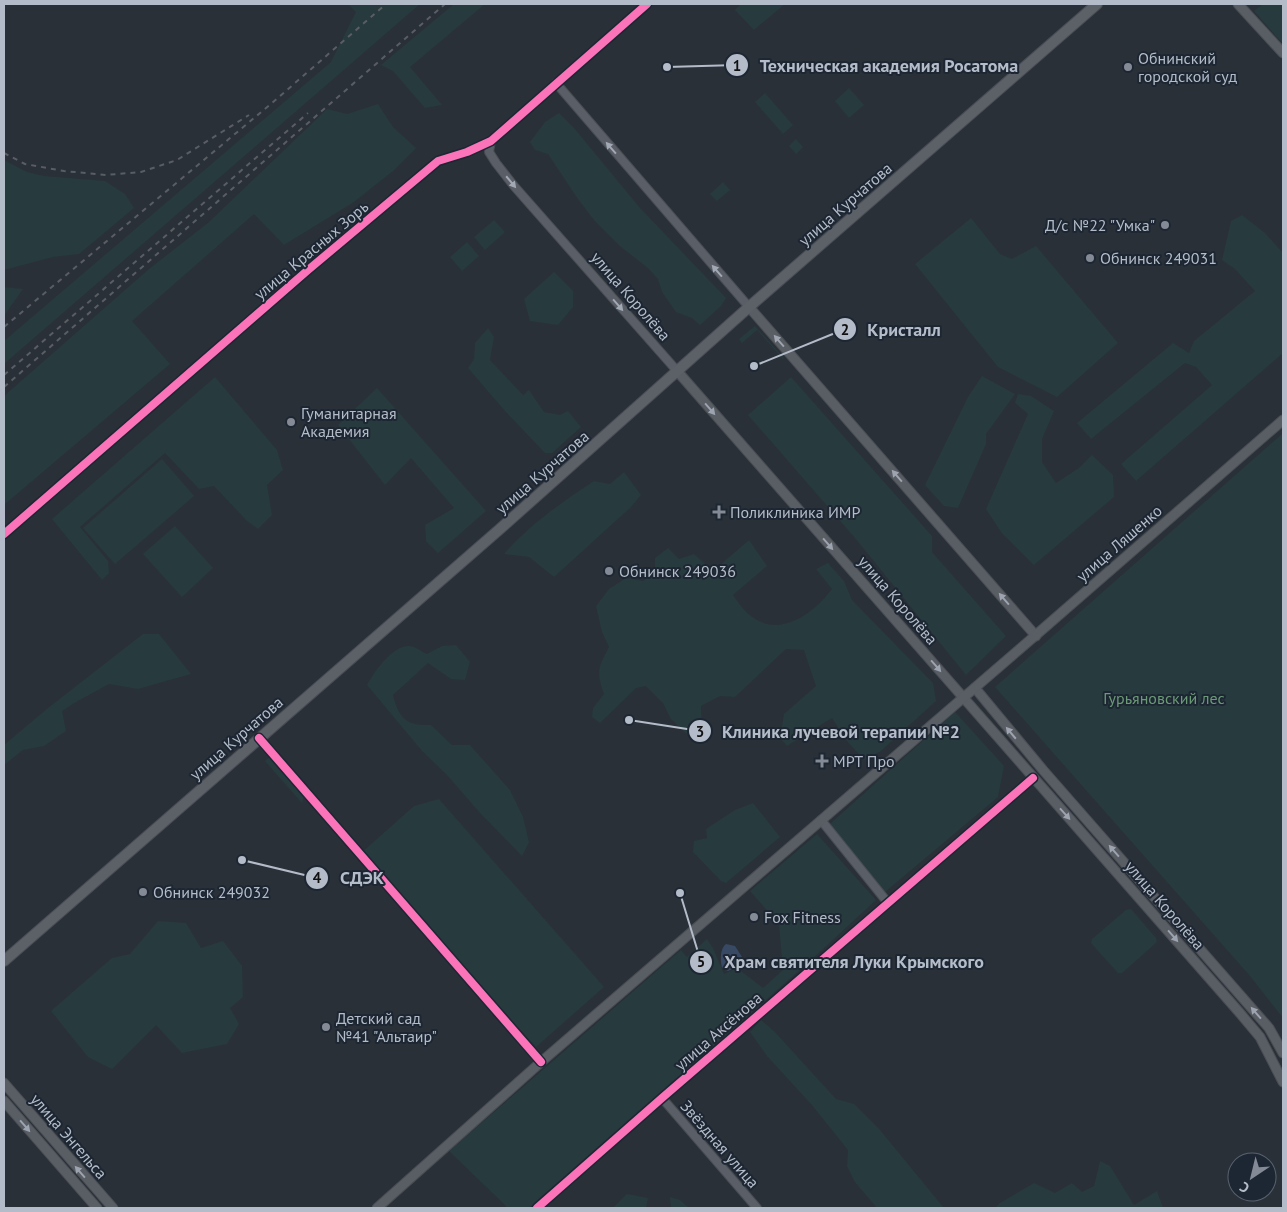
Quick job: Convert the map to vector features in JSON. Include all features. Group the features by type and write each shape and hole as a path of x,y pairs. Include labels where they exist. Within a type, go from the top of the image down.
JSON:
{"main road":[{"name":"улица Курчатова","path":"4,961 501,528 749,307 1097,4"},
{"path":"1238,4 1283,53"},
{"path":"749,307 1036,636"},
{"name":"улица Королёва","path":"678,372 1244,1018 1260,1037 1283,1082"},
{"name":"улица Ляшенко","path":"975,688 1283,420"},
{"path":"377,1208 540,1062 975,688"},
{"name":"улица Королёва","path":"975,688 1043,770 1269,1028 1283,1053"},
{"name":"улица Аксёнова","path":"1033,778 1043,770"},
{"name":"улица Энгельса","path":"4,1083 112,1208"},
{"name":"улица Энгельса","path":"4,1101 97,1208"}],"street":[{"name":"улица Красных Зорь","path":"4,534 308,270 438,161 467,152 491,141 648,4"},
{"path":"556,83 749,307"},
{"name":"улица Королёва","path":"491,141 489,152 496,163 678,372"},
{"path":"258,738 540,1062"},
{"name":"улица Аксёнова","path":"537,1208 1033,778"},
{"path":"821,820 888,903"},
{"name":"Звёздная улица","path":"662,1098 757,1208"}],"green space":[{"path":"348,4 420,4 4,364 4,341 331,62 356,12"},
{"path":"454,4 485,4 410,67 442,105 425,108 393,71 381,65"},
{"path":"741,4 785,4 754,30 735,10"},
{"path":"1263,4 1283,4 1283,44 1254,11"},
{"path":"849,88 864,105 849,118 835,101"},
{"path":"765,93 793,125 783,134 755,102"},
{"path":"378,104 393,127 416,148 393,171 354,202 284,245 254,214 132,321 170,364 4,505 4,396 149,269 209,222 327,109 347,114"},
{"path":"559,113 574,128 640,208 726,298 721,306 700,325 692,318 676,312 662,292 658,279 594,220 548,154 535,150 530,142 545,122"},
{"path":"796,139 803,147 796,154 789,146"},
{"path":"4,160 27,172 44,176 105,181 125,194 134,208 79,254 53,257 4,270"},
{"path":"723,182 730,190 717,201 710,194"},
{"path":"1242,215 1265,233 1283,253 1283,353 1136,481 1121,464 1212,385 1196,367 1185,363 1091,439 1077,423 1173,343 1189,353 1194,341 1255,291 1235,269 1222,260 1231,221"},
{"path":"971,218 1000,254 1012,259 1036,246 1118,343 1057,397 998,367 915,264"},
{"path":"494,220 505,232 485,250 474,237"},
{"path":"467,242 479,256 462,271 450,257"},
{"path":"554,272 573,291 573,307 558,325 530,321 524,299"},
{"path":"4,287 23,289 4,316"},
{"path":"755,326 783,359 757,330 742,343 739,339"},
{"path":"488,328 494,337 490,360 523,395 529,390 544,412 560,415 568,411 581,427 552,453 545,453 468,368 474,359 475,343"},
{"path":"982,376 1015,394 986,434 986,444 958,508 944,506 925,485 968,397"},
{"path":"215,377 277,450 283,470 267,485 272,515 258,529 247,521 214,486 199,489 165,453 80,527 108,561 109,573 102,580 52,519"},
{"path":"791,377 932,536 932,552 1006,636 966,675 855,538 748,415"},
{"path":"377,388 486,511 438,553 426,541 425,525 454,508 411,458 385,485 338,425"},
{"path":"1018,394 1031,396 1054,411 1042,439 1042,462 1056,483 1079,468 1092,455 1113,475 1114,497 1034,565 1001,532 986,509 1028,414 1015,403"},
{"name":"Гурьяновский лес","path":"1283,433 1283,1018 1250,976 995,687"},
{"path":"162,459 194,496 115,564 83,528"},
{"path":"624,472 641,495 630,508 554,577 529,557 504,554 546,514 570,497 594,481 610,484"},
{"path":"175,526 213,568 182,597 143,554"},
{"path":"749,540 767,566 733,595 751,616 773,625 785,624 806,614 816,607 832,589 816,569 828,563 844,581 852,600 933,683 936,701 881,751 864,760 847,741 832,718 787,746 780,738 784,714 816,686 804,650 786,649 735,697 720,696 701,706 702,736 695,742 671,719 663,703 646,686 636,688 600,723 592,717 593,708 604,694 599,670 609,647 602,632 596,606 609,589 626,578 643,581 655,573 655,558 668,548 679,559 694,554 713,571"},
{"path":"143,634 159,634 191,674 138,689 109,684 62,711 66,731 44,746 23,750 4,765 4,745"},
{"path":"456,645 470,662 465,680 451,679 428,663 393,695 395,703 401,715 410,722 431,725 452,745 470,745 510,790 523,817 529,842 522,856 480,813 447,775 422,751 367,685 385,660 403,647 411,646 427,654 442,646"},
{"path":"955,712 1004,766 998,797 885,892 830,824"},
{"path":"270,757 304,796 302,803 265,761"},
{"path":"439,799 604,987 536,1047 360,854 414,806"},
{"path":"753,803 780,837 726,883 721,881 693,852 694,841 707,838 706,829 735,810"},
{"path":"817,834 876,900 809,962 529,1208 508,1208 449,1151 681,950 687,957 707,939 724,974 737,968 763,988 783,970 779,924 750,891"},
{"path":"1131,909 1156,938 1157,942 1122,973 1118,973 1091,943 1092,939 1126,910"},
{"path":"158,921 186,923 201,948 223,941 242,966 243,997 230,1008 239,1024 227,1044 182,1053 156,1025 112,1069 88,1057 51,1011 112,958 130,954"},
{"path":"761,1020 775,1032 836,1099 854,1104 880,1130 944,1208 877,1208 855,1182 847,1166 848,1150 811,1104 767,1056 750,1032"},
{"path":"1100,1161 1110,1166 1134,1205 1157,1191 1163,1208 995,1208 1000,1203 1034,1183 1055,1193 1072,1183 1082,1192 1094,1186"},
{"path":"627,1194 648,1198 646,1208 613,1208"},
{"path":"670,1197 680,1200 689,1208 671,1208"}],"water":[{"path":"726,944 735,946 742,957 742,962 738,967 728,971 722,968 721,961 722,951"}],"railway":[{"path":"4,327 272,103 386,4"},
{"path":"4,387 445,4"},
{"path":"4,375 308,113"},
{"path":"4,153 25,164 64,171 106,175 141,172 177,160 249,115"}],"cycle path":[{"path":"4,534 308,270 438,161 467,152 491,141 647,4"},
{"path":"259,738 541,1062"},
{"path":"537,1208 1033,778"}],"place":[{"name":"Техническая академия Росатома","path":"667,67"},
{"name":"Обнинский городской суд","path":"1128,67"},
{"name":"Д/с №22 \"Умка\"","path":"1165,225"},
{"name":"Обнинск 249031","path":"1090,258"},
{"name":"Кристалл","path":"754,366"},
{"name":"Гуманитарная Академия","path":"291,422"},
{"name":"Поликлиника ИМР","path":"719,512"},
{"name":"Обнинск 249036","path":"609,571"},
{"name":"Клиника лучевой терапии №2","path":"629,720"},
{"name":"МРТ Про","path":"822,761"},
{"name":"СДЭК","path":"242,860"},
{"name":"Обнинск 249032","path":"143,892"},
{"name":"Храм святителя Луки Крымского","path":"680,893"},
{"name":"Fox Fitness","path":"754,917"},
{"name":"Детский сад №41 \"Альтаир\"","path":"326,1027"}]}
